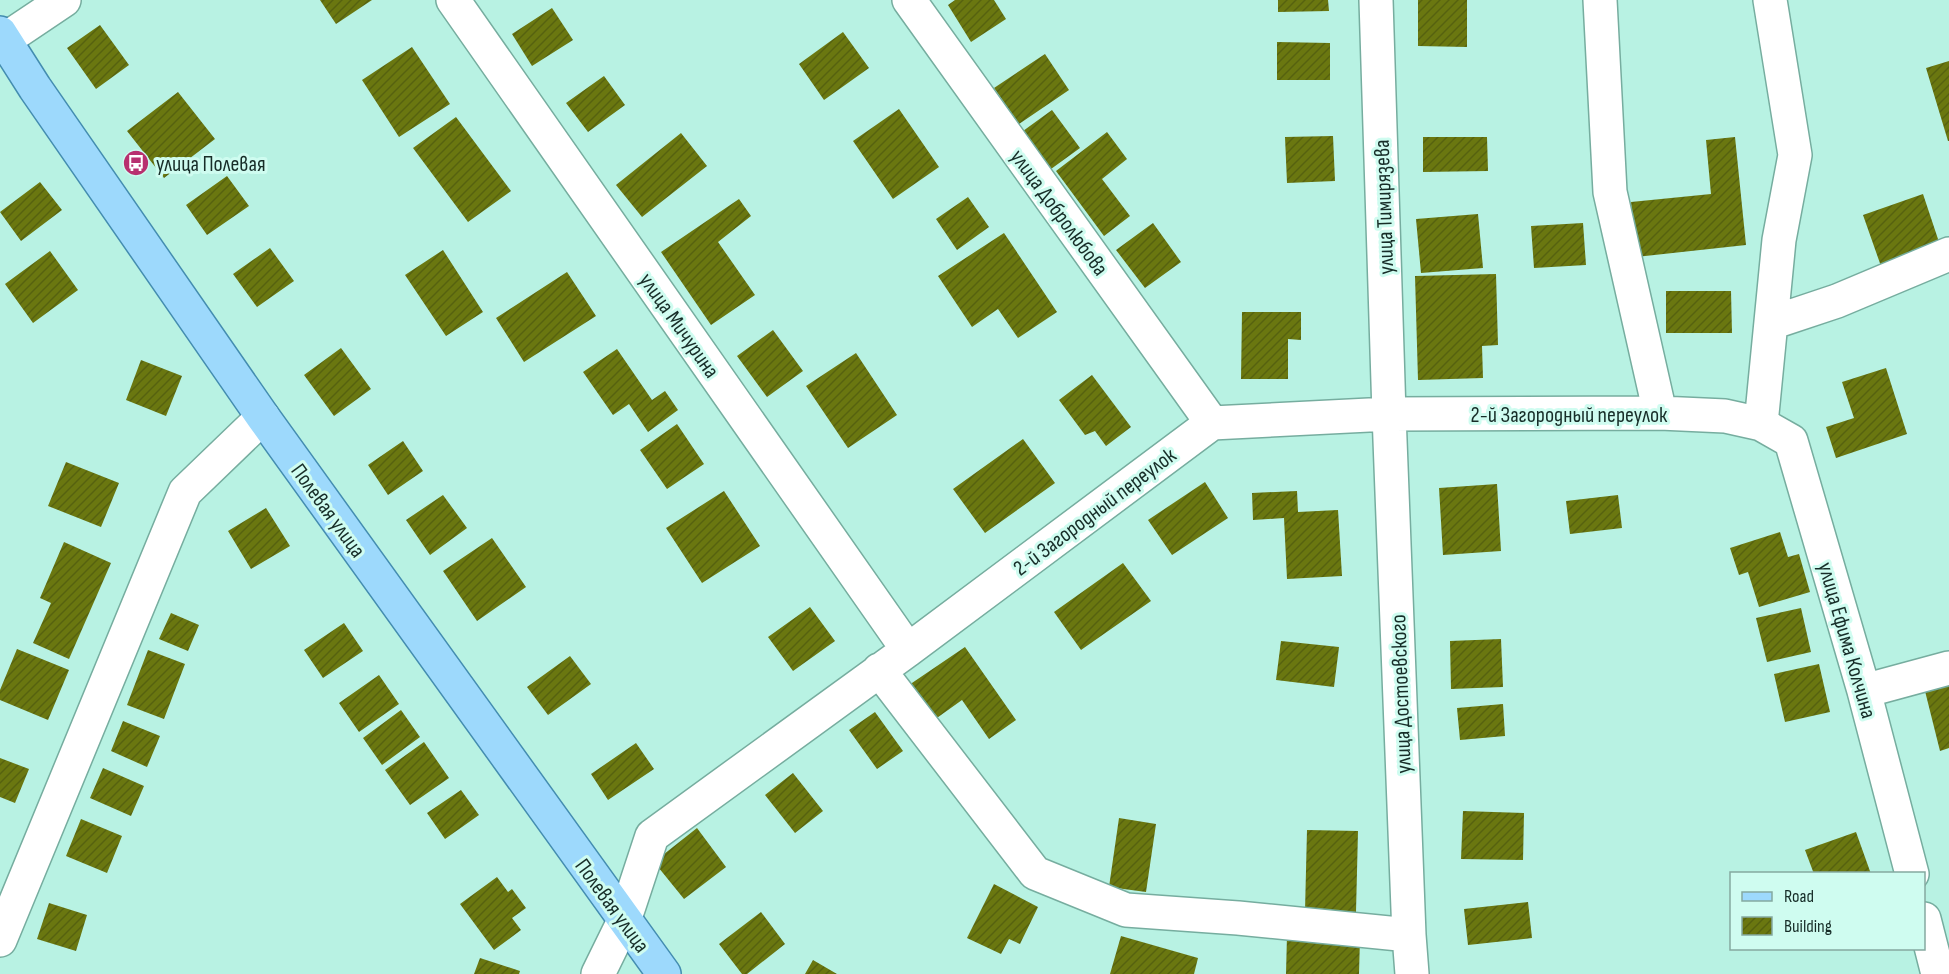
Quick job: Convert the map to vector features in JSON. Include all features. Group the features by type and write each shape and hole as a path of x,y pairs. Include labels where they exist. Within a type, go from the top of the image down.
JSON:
{"main road":[{"name":"Полевая улица","path":"1,39 263,417 664,974"}],"street":[{"path":"1,39 64,0"},
{"name":"улица Мичурина","path":"453,0 908,650"},
{"name":"улица Добролюбова","path":"909,0 1212,423"},
{"name":"улица Тимирязева","path":"1376,0 1389,414"},
{"path":"1600,0 1610,192 1660,413"},
{"path":"1761,424 1779,240 1795,155 1770,0"},
{"path":"1771,323 1837,301 1949,254"},
{"name":"2-й Загородный переулок","path":"598,974 624,921 652,836 908,650 1212,423 1389,414 1660,413 1725,416 1761,424"},
{"name":"улица Достоевского","path":"1389,414 1412,974"},
{"path":"0,940 184,492 263,417"},
{"name":"улица Ефима Колчина","path":"1761,424 1791,441 1863,691 1912,872"},
{"path":"1863,691 1949,668"},
{"path":"879,670 1035,873 1126,910 1238,918 1409,935"},
{"path":"1925,926 1938,974"}],"building":[{"path":"320,0 372,0 336,24"},
{"path":"955,0 994,0 1006,19 971,42 948,5"},
{"path":"1278,0 1328,0 1329,11 1278,12"},
{"path":"1418,0 1467,0 1467,47 1418,46"},
{"path":"552,8 573,40 532,66 512,34"},
{"path":"100,25 129,65 96,89 67,48"},
{"path":"843,32 869,68 824,100 799,64"},
{"path":"1277,42 1330,43 1330,80 1277,80"},
{"path":"412,47 450,104 399,137 362,80"},
{"path":"1045,54 1069,90 1019,124 994,88"},
{"path":"1949,61 1949,141 1948,141 1926,68"},
{"path":"604,76 625,105 588,132 566,103"},
{"path":"178,92 215,139 164,178 127,131"},
{"path":"899,109 939,167 893,199 853,141"},
{"path":"1052,110 1080,148 1051,169 1023,131"},
{"path":"456,117 511,191 468,222 413,148"},
{"path":"1107,132 1127,159 1102,179 1130,216 1104,236 1056,171"},
{"path":"681,133 707,166 642,217 616,185"},
{"path":"1333,136 1335,181 1287,183 1285,137"},
{"path":"1423,137 1487,137 1488,171 1423,172"},
{"path":"1735,137 1746,245 1636,257 1631,202 1711,194 1706,140"},
{"path":"227,176 249,206 207,235 186,205"},
{"path":"40,182 62,210 21,241 0,212"},
{"path":"1923,194 1941,248 1882,269 1863,215"},
{"path":"968,197 989,227 957,250 936,219"},
{"path":"739,199 751,216 718,242 755,295 711,325 661,252"},
{"path":"1478,214 1483,268 1421,273 1416,219"},
{"path":"1153,223 1181,262 1145,288 1116,250"},
{"path":"1583,223 1586,265 1534,268 1531,226"},
{"path":"1004,233 1057,312 1018,338 998,309 972,327 938,276"},
{"path":"270,248 294,281 257,307 233,274"},
{"path":"443,250 483,312 446,336 405,275"},
{"path":"50,251 78,290 33,323 5,284"},
{"path":"567,272 596,316 524,362 496,318"},
{"path":"1496,274 1498,345 1482,346 1483,378 1418,380 1415,276"},
{"path":"1666,291 1731,291 1732,333 1666,333"},
{"path":"1242,312 1301,312 1301,340 1288,339 1288,379 1241,379"},
{"path":"773,330 803,371 767,397 737,356"},
{"path":"341,348 371,389 334,416 304,375"},
{"path":"617,349 652,400 665,391 678,410 648,432 629,404 613,415 583,372"},
{"path":"856,353 897,415 848,448 806,386"},
{"path":"141,360 182,376 166,416 126,400"},
{"path":"1886,368 1907,434 1836,458 1826,427 1854,418 1842,382"},
{"path":"1092,375 1131,427 1106,446 1095,431 1085,435 1059,400"},
{"path":"677,424 704,464 667,489 640,450"},
{"path":"1023,439 1055,483 985,533 953,489"},
{"path":"403,441 423,471 388,495 368,465"},
{"path":"66,462 119,483 101,527 48,506"},
{"path":"1205,482 1228,518 1172,555 1148,520"},
{"path":"1497,484 1501,551 1443,555 1439,488"},
{"path":"724,491 760,546 702,583 666,528"},
{"path":"1297,491 1298,512 1338,510 1342,576 1287,579 1284,518 1253,520 1252,493"},
{"path":"443,495 467,528 430,555 406,520"},
{"path":"1618,495 1622,528 1570,534 1566,501"},
{"path":"266,508 290,546 251,569 228,531"},
{"path":"1780,532 1788,557 1799,554 1810,592 1759,607 1748,572 1739,575 1730,548"},
{"path":"492,538 526,587 477,621 443,571"},
{"path":"64,542 111,563 69,659 33,643 51,603 40,598"},
{"path":"1123,563 1151,601 1081,650 1054,612"},
{"path":"810,607 835,641 793,671 768,637"},
{"path":"1801,608 1811,652 1767,662 1756,618"},
{"path":"171,613 199,625 188,651 159,639"},
{"path":"344,623 363,651 323,678 304,650"},
{"path":"1501,639 1503,687 1451,689 1450,641"},
{"path":"1281,641 1339,647 1334,687 1276,680"},
{"path":"965,647 1016,720 989,739 962,700 934,720 909,685"},
{"path":"17,649 69,670 48,720 0,700 0,690"},
{"path":"148,650 185,664 164,719 127,705"},
{"path":"570,656 591,684 548,715 527,687"},
{"path":"1819,664 1830,712 1785,722 1774,674"},
{"path":"379,675 399,704 359,732 339,703"},
{"path":"1949,685 1949,748 1940,751 1925,691"},
{"path":"1503,704 1505,736 1460,740 1457,708"},
{"path":"401,710 420,737 382,765 363,738"},
{"path":"875,712 903,751 877,769 849,730"},
{"path":"123,721 160,736 147,767 111,751"},
{"path":"424,742 449,778 410,805 385,770"},
{"path":"636,743 654,769 608,800 591,774"},
{"path":"0,758 29,769 15,803 0,797"},
{"path":"103,768 144,786 131,816 90,798"},
{"path":"793,773 823,811 795,833 765,795"},
{"path":"461,790 479,815 445,839 427,813"},
{"path":"1463,811 1524,813 1523,860 1461,859"},
{"path":"1119,818 1156,824 1146,892 1109,887"},
{"path":"81,819 122,836 107,873 66,856"},
{"path":"697,828 726,867 684,899 654,862"},
{"path":"1307,830 1358,831 1356,912 1305,911"},
{"path":"1856,832 1870,872 1813,872 1805,850"},
{"path":"497,877 508,892 512,889 526,908 512,918 521,930 494,950 460,904"},
{"path":"994,884 1038,907 1020,944 1009,939 1001,954 967,938"},
{"path":"1528,902 1532,938 1468,945 1464,909"},
{"path":"49,903 87,915 76,951 37,939"},
{"path":"761,912 785,944 747,974 742,974 719,944"},
{"path":"1287,935 1360,938 1359,974 1286,974"},
{"path":"1121,936 1198,958 1194,974 1110,974"},
{"path":"480,958 520,971 519,974 474,974"},
{"path":"813,960 837,974 805,974"}],"place":[{"name":"улица Полевая","path":"136,163"}]}
